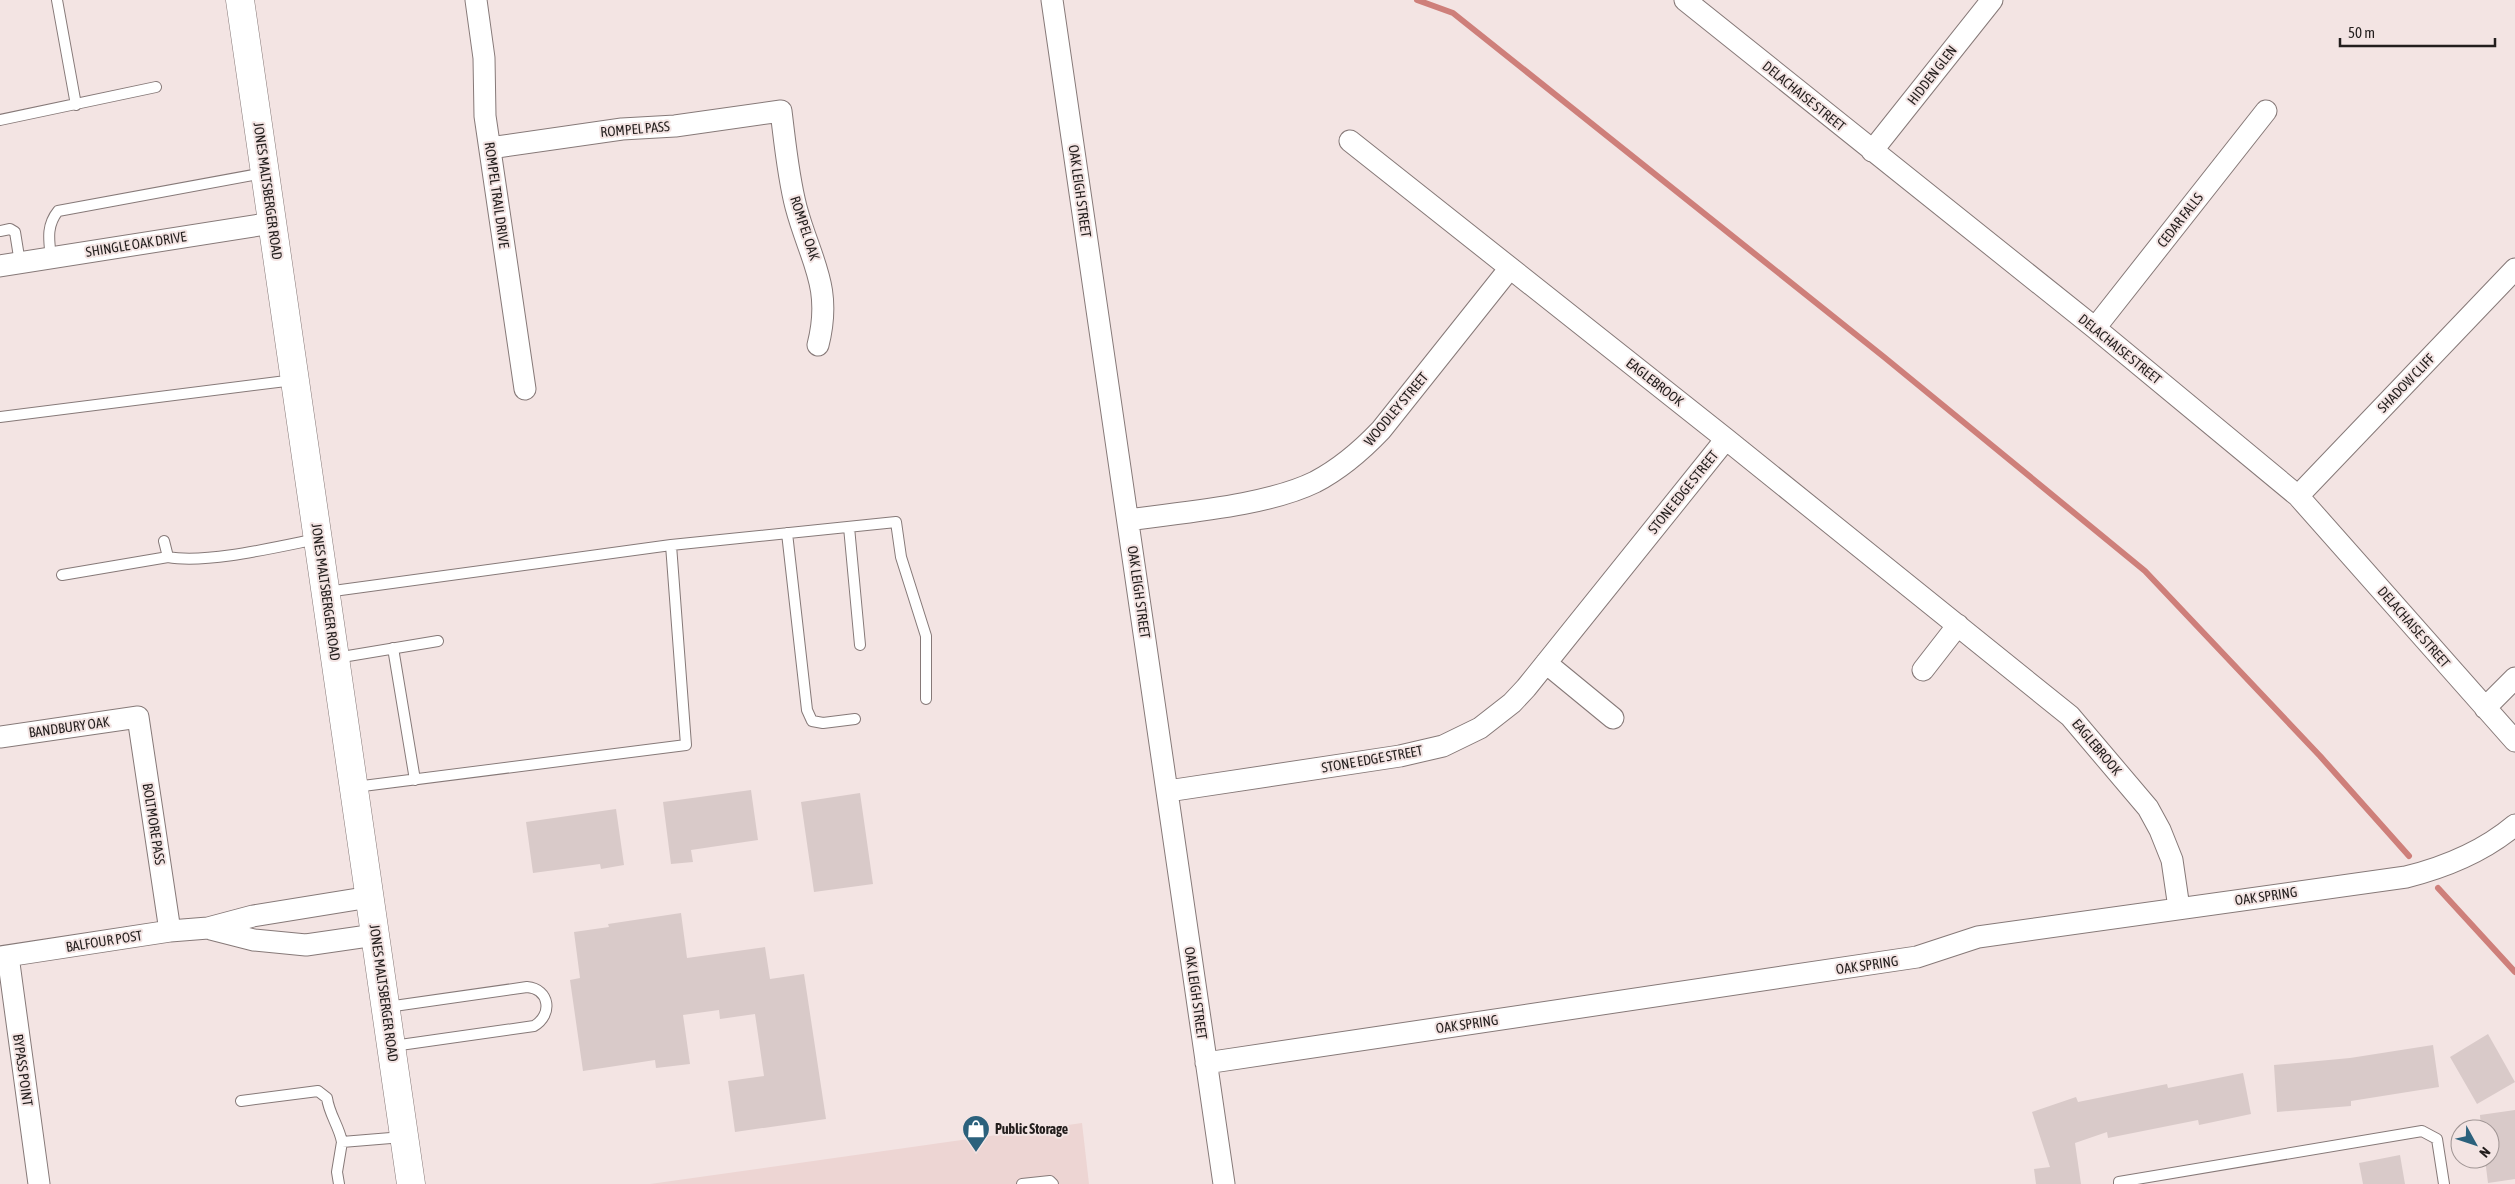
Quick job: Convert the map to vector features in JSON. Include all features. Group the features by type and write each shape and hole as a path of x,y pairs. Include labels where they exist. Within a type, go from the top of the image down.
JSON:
{"main road":[{"name":"JONES MALTSBERGER ROAD","path":"240,0 411,1184"}],"street":[{"name":"ROMPEL TRAIL DRIVE","path":"476,0 484,58 485,116 525,389"},
{"name":"OAK LEIGH STREET","path":"1052,0 1224,1184"},
{"name":"DELACHAISE STREET","path":"1685,0 2095,328 2298,496 2515,741"},
{"name":"HIDDEN GLEN","path":"1872,151 1992,0"},
{"name":"CEDAR FALLS","path":"2095,328 2266,111"},
{"name":"ROMPEL PASS","path":"490,148 622,128 675,126 781,112"},
{"name":"ROMPEL OAK","path":"781,112 796,207 815,258 823,291 822,328 818,345"},
{"name":"EAGLEBROOK","path":"1350,141 1726,439 2070,716 2148,808 2160,830 2172,860 2179,908"},
{"name":"SHINGLE OAK DRIVE","path":"10,264 272,223"},
{"name":"WOODLEY STREET","path":"1128,520 1256,500 1294,490 1333,472 1366,446 1381,430 1510,268"},
{"name":"SHADOW CLIFF","path":"2298,496 2515,269"},
{"name":"STONE EDGE STREET","path":"1168,791 1400,756 1443,746 1462,738 1496,716 1526,688 1726,439"},
{"path":"1923,670 1958,625"},
{"path":"1546,663 1612,718"},
{"path":"2485,708 2515,678"},
{"name":"BANDBURY OAK","path":"0,737 138,717"},
{"name":"BOLTMORE PASS","path":"138,717 170,931"},
{"name":"OAK SPRING","path":"1206,1063 1917,957 1978,938 2406,877 2431,871 2458,861 2483,848 2515,825"},
{"name":"BALFOUR POST","path":"4,957 170,931 208,928 253,916 370,897"},
{"name":"BALFOUR POST","path":"208,928 254,940 306,945 375,935"},
{"name":"BYPASS POINT","path":"4,957 38,1184"}],"lane":[{"path":"57,0 76,105"},
{"path":"0,120 156,87"},
{"path":"51,258 48,228 58,211 176,191 265,172"},
{"path":"0,231 10,229 15,232 10,264"},
{"path":"0,417 295,380"},
{"path":"326,592 671,545 896,522 901,557 926,636 926,699"},
{"path":"849,527 860,645"},
{"path":"787,533 807,710 812,721 823,723 855,719"},
{"path":"62,575 168,557 190,559 318,539"},
{"path":"164,541 168,557"},
{"path":"354,788 686,745 671,545"},
{"path":"335,659 438,641"},
{"path":"393,648 414,780"},
{"path":"386,1007 527,987 533,988 543,995 547,1006 544,1018 534,1026 392,1046"},
{"path":"241,1102 318,1091 327,1098 329,1112 339,1129 342,1142 337,1172 339,1184"},
{"path":"2119,1184 2119,1182 2422,1131 2437,1139 2444,1184"},
{"path":"342,1142 404,1137"},
{"path":"1022,1184 1050,1181 1053,1184"}],"shaded area":[{"name":"Public Storage","path":"1082,1123 1089,1184 650,1184"}],"building":[{"path":"751,790 758,840 691,850 693,862 671,864 663,802"},
{"path":"860,793 873,884 814,892 801,802"},
{"path":"616,809 624,865 601,869 600,864 533,873 526,822"},
{"path":"681,913 687,958 765,947 770,979 804,974 826,1119 735,1132 728,1081 764,1076 755,1014 720,1019 719,1010 683,1015 690,1064 656,1068 655,1060 583,1071 570,980 580,978 574,932 609,927 608,924"},
{"path":"2488,1034 2515,1082 2477,1104 2450,1057"},
{"path":"2433,1045 2439,1087 2351,1101 2351,1106 2277,1112 2274,1065 2350,1058"},
{"path":"2243,1073 2251,1114 2199,1125 2198,1120 2108,1138 2107,1132 2075,1143 2081,1184 2036,1184 2034,1169 2050,1167 2032,1112 2076,1097 2078,1102 2167,1084 2168,1088"},
{"path":"2515,1110 2515,1179 2488,1183 2486,1169 2500,1169 2500,1119 2480,1119 2480,1115"},
{"path":"2400,1155 2405,1184 2363,1184 2359,1163"}],"waterway":[{"path":"1417,0 1453,13 1884,357 2145,571 2320,756 2409,856"},
{"path":"2438,888 2515,972"}],"place":[{"name":"Public Storage","path":"976,1153"}]}
